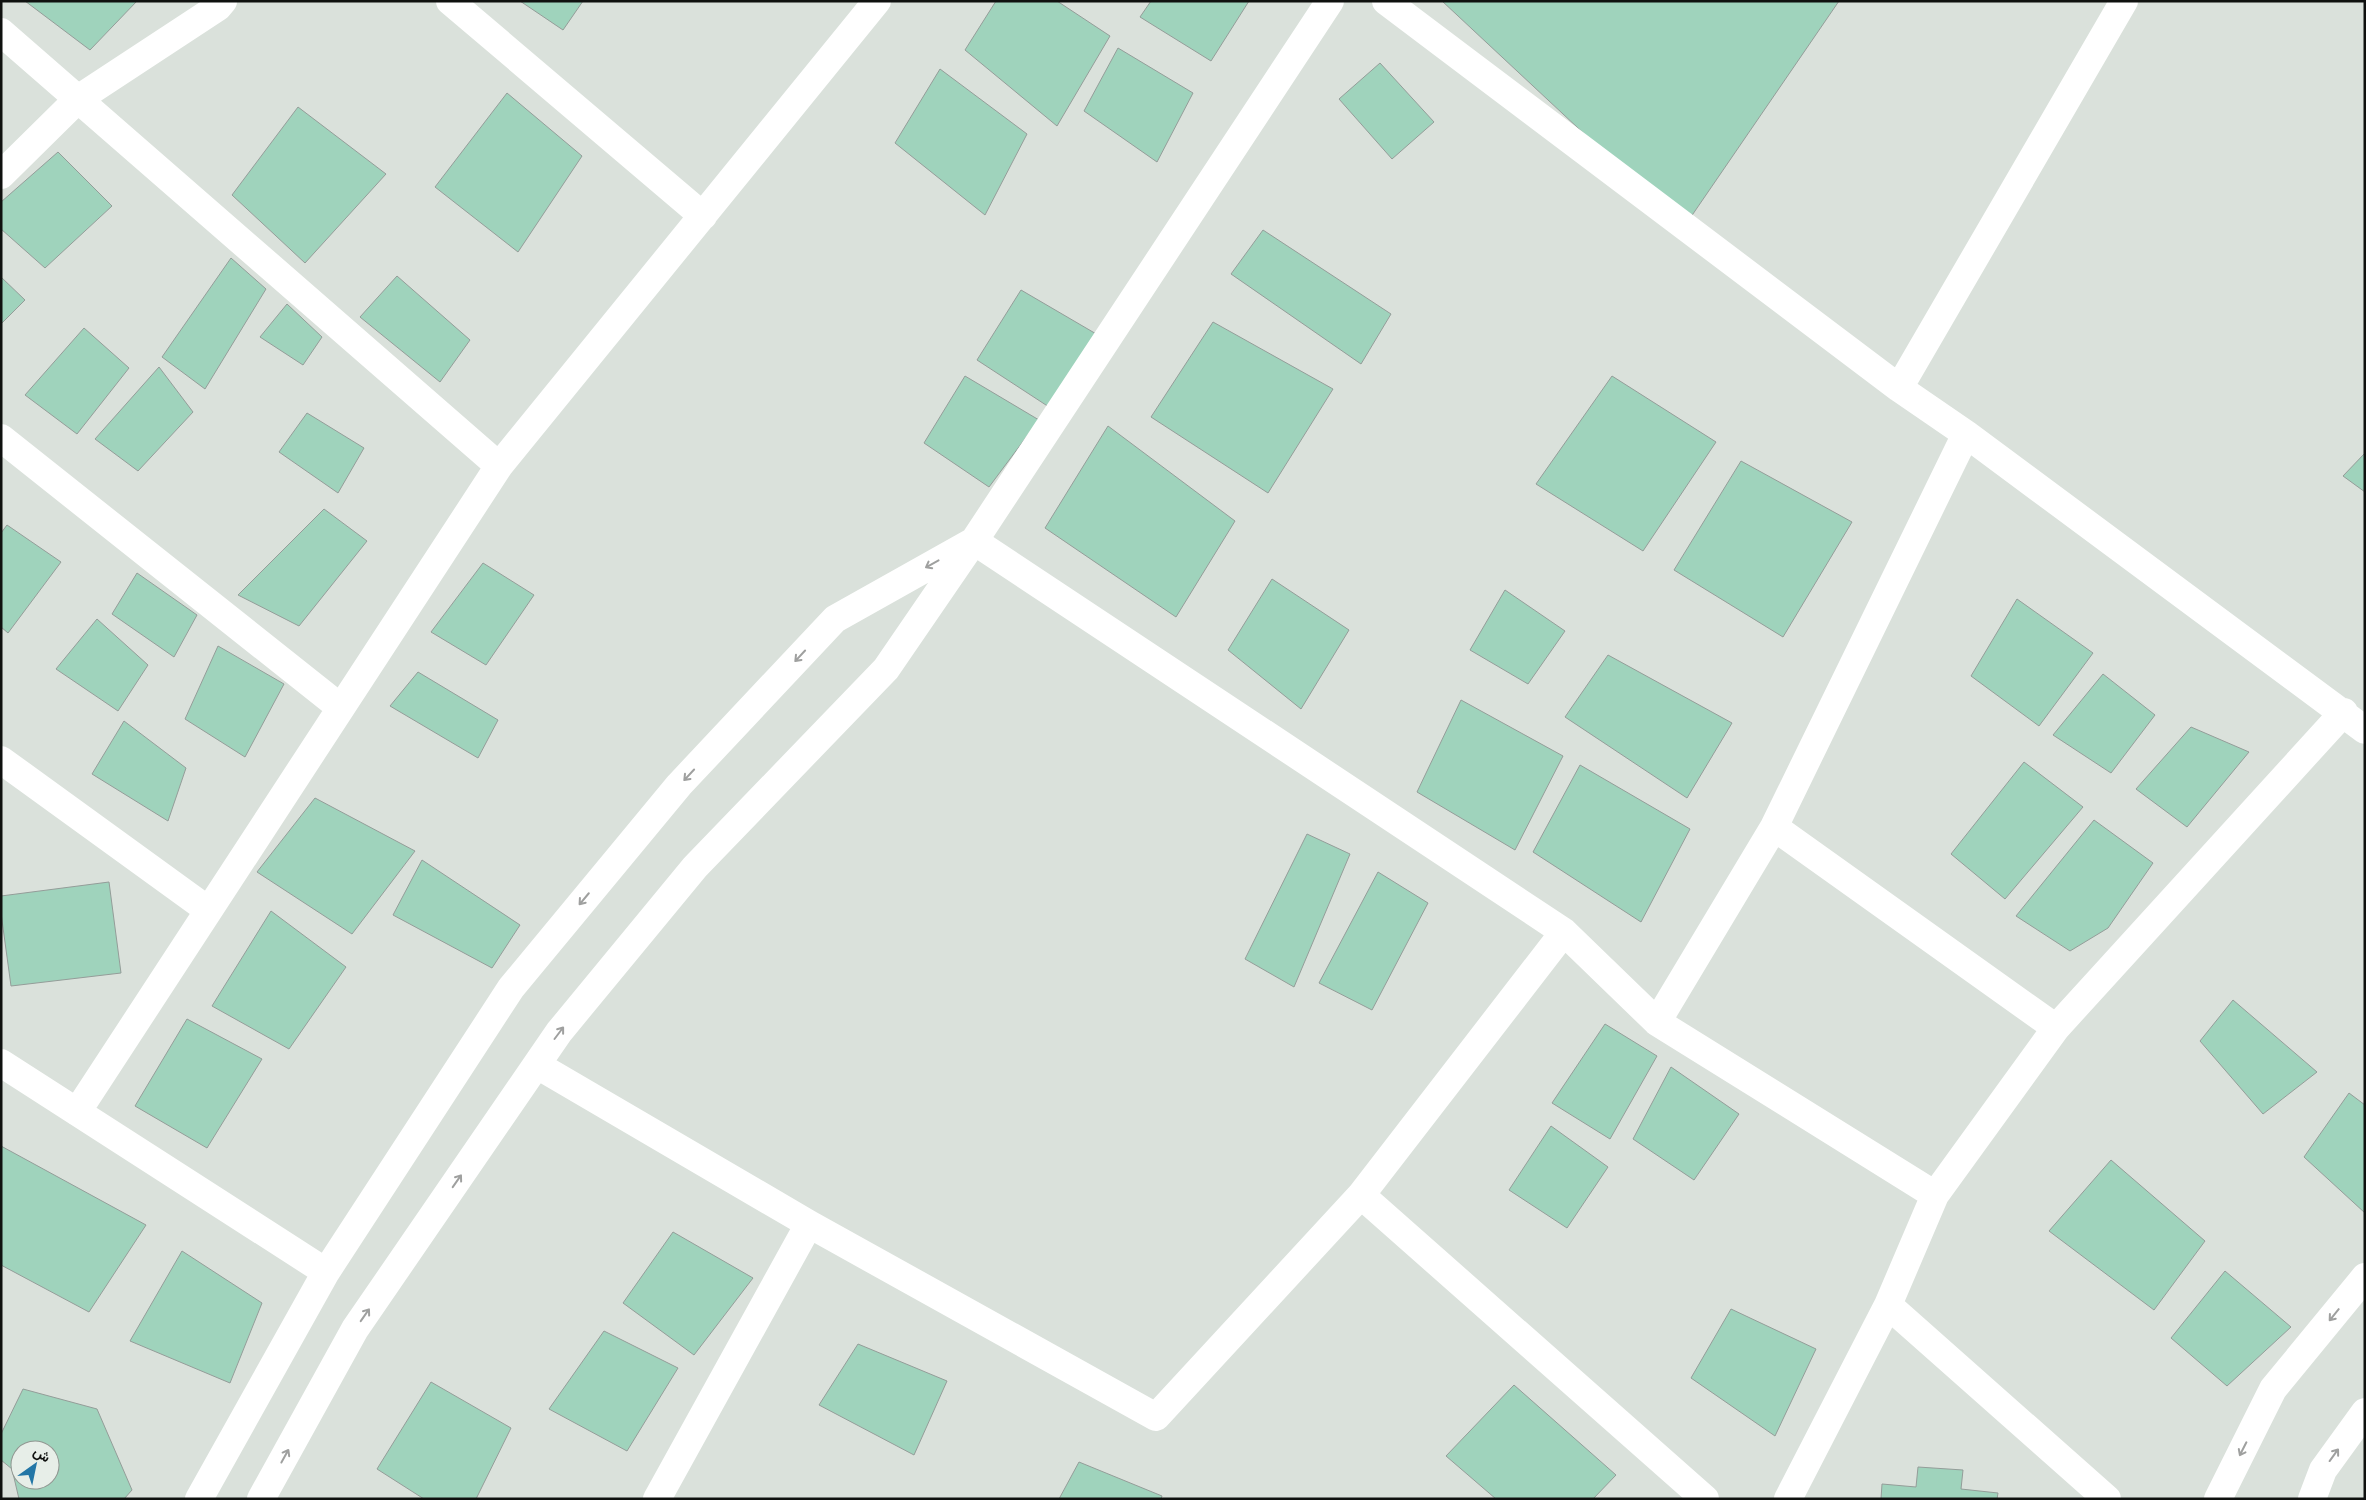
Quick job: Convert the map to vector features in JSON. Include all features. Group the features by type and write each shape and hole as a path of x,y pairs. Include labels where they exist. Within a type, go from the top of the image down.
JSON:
{"street":[{"path":"450,1 703,216"},
{"path":"77,1112 499,466 877,1"},
{"path":"261,1499 355,1329 559,1032 695,867 886,669 974,540 1330,1"},
{"path":"1386,1 1899,388 1966,434 2344,712 2365,730"},
{"path":"1899,388 2124,1"},
{"path":"1,175 78,100 218,3"},
{"path":"1,32 499,466"},
{"path":"1657,1022 1774,826 1966,434"},
{"path":"1,438 341,708"},
{"path":"974,540 1564,932 1657,1022 1935,1195"},
{"path":"199,1499 326,1272 511,988 679,785 835,619 974,540"},
{"path":"1788,1499 1888,1305 1935,1195 2056,1028 2344,712"},
{"path":"1,760 208,910"},
{"path":"1774,826 2056,1028"},
{"path":"537,1065 809,1224 1156,1418 1361,1195 1564,932"},
{"path":"1,1063 326,1272"},
{"path":"1361,1195 1705,1499"},
{"path":"657,1499 809,1224"},
{"path":"2218,1499 2274,1389 2365,1277"},
{"path":"1888,1305 2107,1499"},
{"path":"2312,1499 2323,1470 2365,1412"}],"building":[{"path":"25,1 137,1 90,50"},
{"path":"520,1 583,1 563,30"},
{"path":"996,1 1057,1 1110,36 1057,126 965,50"},
{"path":"1151,1 1249,1 1211,61 1140,17"},
{"path":"1442,1 1839,1 1684,227"},
{"path":"1118,48 1193,93 1157,162 1084,111"},
{"path":"1380,63 1434,122 1392,159 1339,99"},
{"path":"940,69 1027,134 985,215 895,143"},
{"path":"507,93 582,156 518,252 435,187"},
{"path":"298,107 386,174 305,263 232,195"},
{"path":"58,152 112,206 45,268 1,229 1,202"},
{"path":"1263,230 1391,314 1361,364 1231,274"},
{"path":"231,258 266,289 205,389 162,357"},
{"path":"397,276 470,340 440,382 360,317"},
{"path":"1,277 25,300 1,324"},
{"path":"1021,290 1098,335 1049,407 977,360"},
{"path":"287,304 322,337 303,365 260,337"},
{"path":"1213,322 1333,389 1268,493 1151,417"},
{"path":"84,328 129,368 77,434 25,395"},
{"path":"159,367 193,412 138,471 95,439"},
{"path":"965,376 1039,420 989,487 924,443"},
{"path":"1612,376 1716,442 1643,551 1536,484"},
{"path":"307,413 364,448 338,493 279,452"},
{"path":"1108,426 1235,521 1176,617 1045,528"},
{"path":"2365,453 2365,492 2343,476"},
{"path":"1741,461 1852,522 1783,637 1674,570"},
{"path":"324,509 367,541 299,626 238,595"},
{"path":"7,525 61,562 8,633 1,627 1,533"},
{"path":"483,563 534,595 486,665 431,632"},
{"path":"137,573 197,615 174,657 112,614"},
{"path":"1272,579 1349,630 1301,709 1228,650"},
{"path":"1505,590 1565,631 1528,684 1470,650"},
{"path":"2017,599 2093,653 2039,726 1971,676"},
{"path":"97,619 148,665 118,711 56,669"},
{"path":"218,646 284,684 245,757 185,719"},
{"path":"1608,655 1732,723 1687,798 1565,717"},
{"path":"418,672 498,720 478,758 390,706"},
{"path":"2103,674 2155,715 2111,773 2053,735"},
{"path":"1461,700 1563,756 1515,850 1417,792"},
{"path":"124,721 186,768 168,821 92,774"},
{"path":"2191,727 2249,752 2187,827 2136,789"},
{"path":"2024,762 2083,807 2005,899 1951,854"},
{"path":"1580,765 1690,829 1641,922 1533,852"},
{"path":"315,798 415,851 352,934 257,872"},
{"path":"2094,820 2153,863 2108,928 2070,951 2016,916"},
{"path":"1307,834 1350,854 1294,987 1245,959"},
{"path":"422,860 520,925 492,968 393,915"},
{"path":"1378,872 1428,903 1372,1010 1319,983"},
{"path":"109,882 121,973 11,986 1,913 1,896"},
{"path":"271,911 346,967 289,1049 212,1006"},
{"path":"2233,1000 2317,1072 2263,1114 2200,1041"},
{"path":"187,1019 262,1059 207,1148 135,1106"},
{"path":"1605,1024 1657,1056 1610,1139 1552,1103"},
{"path":"1671,1067 1739,1114 1694,1180 1633,1139"},
{"path":"2349,1093 2365,1105 2365,1213 2304,1157"},
{"path":"1551,1126 1608,1167 1567,1228 1509,1190"},
{"path":"1,1146 146,1225 89,1312 1,1265"},
{"path":"2111,1160 2205,1241 2154,1310 2049,1231"},
{"path":"673,1232 753,1278 694,1355 623,1303"},
{"path":"182,1251 262,1303 230,1383 130,1341"},
{"path":"2225,1271 2291,1327 2227,1386 2171,1338"},
{"path":"1731,1309 1816,1349 1775,1436 1691,1378"},
{"path":"604,1331 678,1368 627,1451 549,1409"},
{"path":"858,1344 947,1381 914,1455 819,1405"},
{"path":"431,1382 511,1428 476,1499 424,1499 377,1469"},
{"path":"1514,1385 1616,1475 1593,1499 1496,1499 1446,1456"},
{"path":"23,1389 97,1409 132,1490 124,1499 19,1499 17,1490 60,1490 60,1440 10,1440 10,1467 1,1460 1,1434"},
{"path":"1079,1462 1162,1496 1161,1499 1059,1499"},
{"path":"1918,1467 1963,1470 1961,1489 1998,1493 1997,1499 1881,1499 1882,1484 1916,1487"}]}
